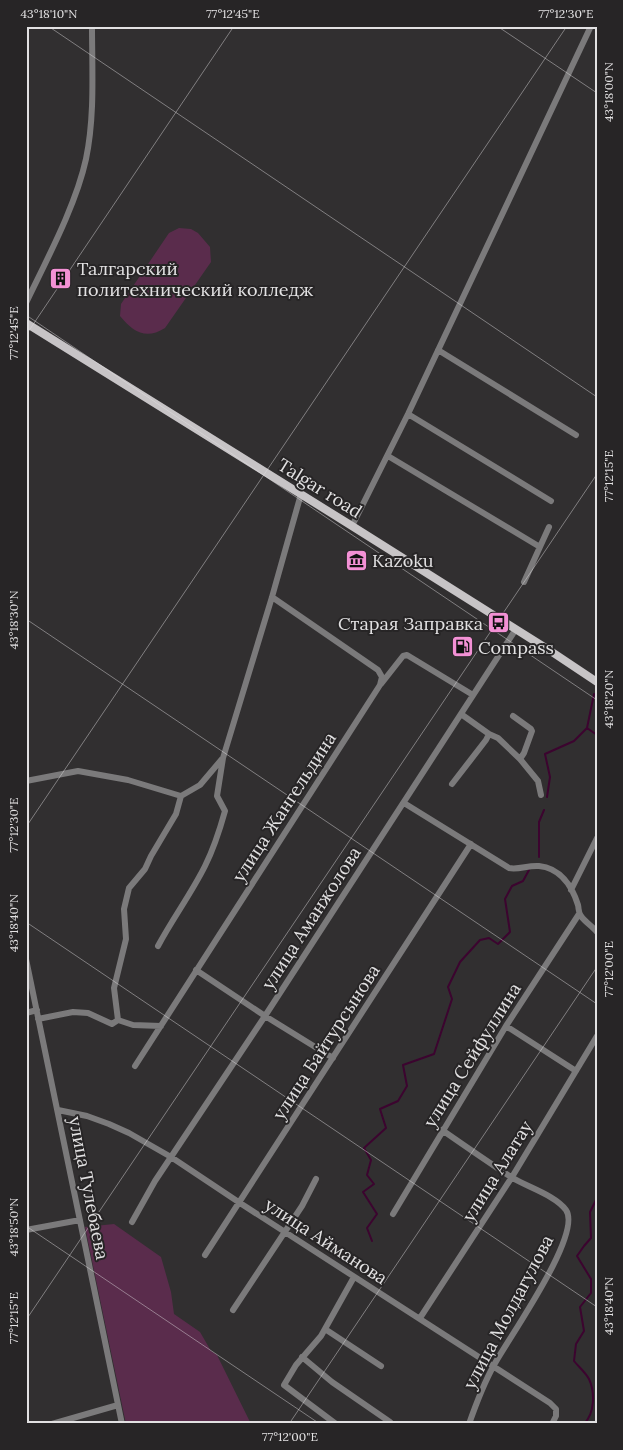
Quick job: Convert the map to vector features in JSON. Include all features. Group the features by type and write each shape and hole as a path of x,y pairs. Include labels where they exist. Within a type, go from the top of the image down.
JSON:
{"main road":[{"name":"Talgar road","path":"26,323 516,629 597,682"}],"street":[{"path":"26,302 72,201 86,159 91,130 92,26"},
{"path":"352,526 388,456 591,26"},
{"path":"438,350 576,435"},
{"path":"408,414 551,501"},
{"path":"388,456 540,547"},
{"path":"158,946 206,865 219,831 225,811 217,796 224,758 301,494"},
{"path":"524,582 550,527"},
{"path":"272,598 378,670 382,677 380,685"},
{"name":"улица Аманжолова","path":"132,1222 152,1186 265,1016 516,629"},
{"name":"улица Жангельдина","path":"135,1066 380,685 403,656 407,655 473,695"},
{"path":"461,714 489,734 498,738 520,759 538,780 541,795"},
{"path":"514,716 532,731 520,759"},
{"path":"452,784 489,734"},
{"path":"118,1020 114,988 126,939 124,909 129,888 145,869 176,814 181,796 200,785 224,758"},
{"path":"26,781 78,771 128,780 181,796"},
{"path":"404,803 509,868 540,866 554,870 562,875 578,904 579,914 597,932"},
{"path":"571,890 597,838"},
{"name":"улица Байтурсынова","path":"205,1255 471,844"},
{"name":"улица Сейфуллина","path":"393,1214 506,1026 579,914"},
{"name":"улица Тулебаева","path":"26,959 122,1424"},
{"path":"196,970 333,1058"},
{"path":"26,1013 37,1010"},
{"path":"38,1019 73,1012 88,1013 112,1024 118,1020"},
{"path":"118,1020 133,1025 161,1026"},
{"path":"506,1026 576,1072"},
{"name":"улица Алатау","path":"420,1318 512,1178 597,1036"},
{"name":"улица Айманова","path":"58,1110 87,1116 109,1124 171,1157 552,1405 556,1410 556,1416 552,1424"},
{"path":"442,1130 512,1178"},
{"name":"улица Молдагулова","path":"469,1424 493,1366 558,1259 570,1218 559,1203 512,1178"},
{"path":"233,1310 302,1206 316,1179"},
{"path":"26,1230 80,1220"},
{"path":"336,1424 284,1385 296,1365 321,1336 354,1277"},
{"path":"325,1329 381,1366"},
{"path":"302,1358 332,1382 390,1422"},
{"path":"52,1424 118,1405"}],"shaded area":[{"path":"179,228 191,229 198,233 210,247 211,262 165,328 158,332 140,333 120,316 121,304 169,233"},
{"path":"114,1224 161,1257 171,1292 174,1314 200,1332 211,1351 217,1355 251,1424 126,1424 85,1227"}],"waterway":[{"path":"594,694 587,728 597,735"},
{"path":"547,797 550,777 545,754 574,741 587,728"},
{"path":"539,857 539,822 544,810"},
{"path":"372,1241 367,1228 377,1214 363,1192 374,1184 367,1175 371,1160 364,1148 386,1128 380,1109 398,1101 407,1086 403,1065 434,1054 452,999 448,987 460,962 480,940 489,938 498,944 510,932 505,899 512,886 523,881 529,870"},
{"path":"584,1424 592,1408 592,1390 588,1377 574,1361 576,1344 584,1331 580,1307 591,1293 591,1279 577,1256 591,1238 590,1212 597,1198"}],"place":[{"name":"Талгарский политехнический колледж","path":"61,278"},
{"name":"Kazoku","path":"356,560"},
{"name":"Старая Заправка","path":"499,623"},
{"name":"Compass","path":"462,647"}]}
